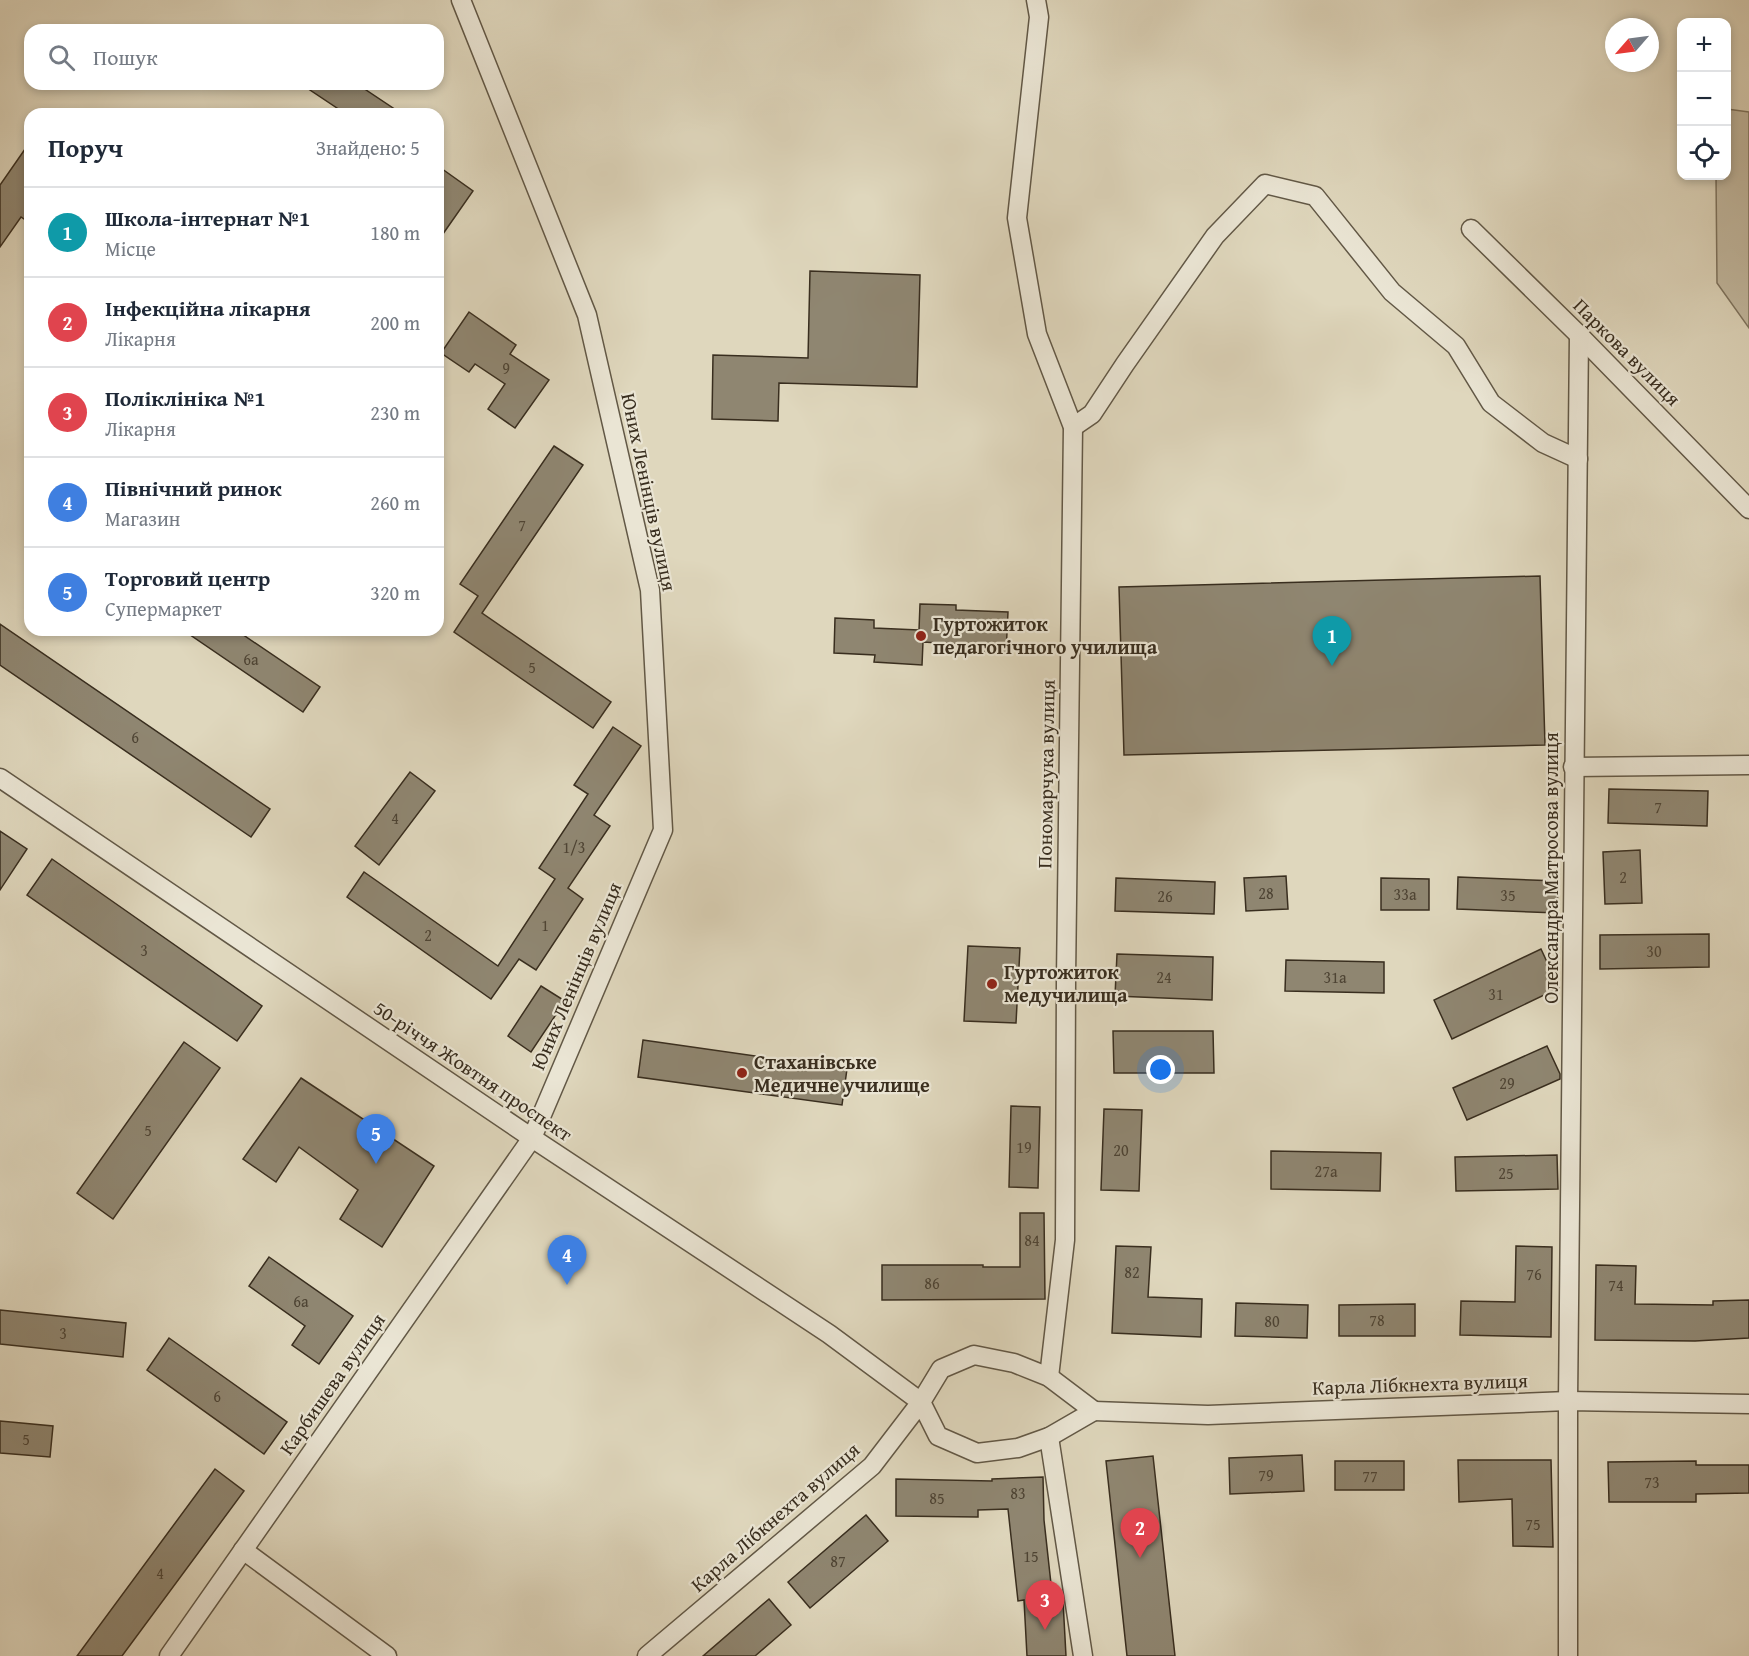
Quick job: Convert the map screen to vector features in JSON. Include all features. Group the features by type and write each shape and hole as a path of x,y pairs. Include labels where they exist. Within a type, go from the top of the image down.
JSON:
{"street":[{"name":"Юних Ленінців вулиця","path":"460,0 587,315 650,590 663,830 532,1138"},
{"name":"Пономарчука вулиця","path":"1036,0 1040,17 1017,218 1037,334 1073,427 1065,1240 1049,1377"},
{"path":"1073,427 1092,414 1215,236 1264,184 1315,196 1392,292 1456,346 1491,403 1543,443 1578,459"},
{"name":"Паркова вулиця","path":"1471,229 1579,335 1749,509"},
{"name":"Олександра Матросова вулиця","path":"1569,1656 1568,1401 1579,335"},
{"path":"1574,767 1749,765"},
{"name":"50-річчя Жовтня проспект","path":"0,778 532,1138 829,1334 921,1402"},
{"name":"Карбишева вулиця","path":"169,1656 532,1138"},
{"name":"Карла Лібкнехта вулиця","path":"647,1656 872,1466 921,1402 941,1369 974,1354 1014,1363 1049,1377 1094,1411 1208,1415 1568,1401 1749,1404"},
{"path":"921,1402 938,1436 977,1453 1018,1448 1049,1437 1094,1411"},
{"path":"1049,1437 1083,1656"},
{"path":"243,1550 387,1656"}],"shaded area":[{"path":"1731,110 1749,112 1749,328 1717,283 1716,180 1731,180"}],"building":[{"path":"310,90 366,90 393,108 337,108"},
{"path":"24,151 24,219 21,217 0,247 0,185"},
{"path":"444,170 473,191 444,232"},
{"path":"810,271 920,275 917,387 779,383 778,421 712,419 713,355 808,358"},
{"path":"469,312 516,345 510,354 549,380 515,428 488,409 505,384 475,364 469,372 444,355 444,349"},
{"path":"554,446 583,465 482,613 611,702 593,728 454,632 478,596 460,584"},
{"path":"1540,576 1545,745 1124,755 1119,587"},
{"name":"Гуртожиток педагогічного училища","path":"920,604 956,605 956,610 1008,612 1006,653 956,650 956,644 923,642 922,665 874,662 875,655 834,653 835,618 874,620 874,628 919,630"},
{"path":"0,624 270,809 251,837 0,665"},
{"path":"192,636 245,636 320,687 303,712"},
{"path":"613,727 641,746 594,815 610,826 568,888 583,899 536,970 519,959 491,999 347,897 364,872 498,966 555,879 539,868 588,794 574,785"},
{"path":"410,772 435,791 379,865 355,846"},
{"path":"1609,789 1708,791 1707,826 1608,823"},
{"path":"0,831 27,849 0,890"},
{"path":"1640,850 1642,903 1605,904 1603,852"},
{"path":"52,859 262,1006 237,1041 27,895"},
{"path":"1286,876 1288,909 1246,911 1244,878"},
{"path":"1458,877 1558,881 1557,913 1457,909"},
{"path":"1116,878 1215,882 1214,914 1115,911"},
{"path":"1381,878 1429,879 1429,910 1381,910"},
{"path":"1709,934 1709,967 1600,969 1600,935"},
{"name":"Гуртожиток медучилища","path":"968,946 1020,948 1016,1023 964,1021"},
{"path":"1541,949 1559,988 1452,1039 1434,1000"},
{"path":"1117,954 1213,957 1212,1000 1115,996"},
{"path":"1286,960 1384,962 1384,993 1285,991"},
{"path":"541,986 565,1001 531,1052 508,1036"},
{"path":"1113,1031 1213,1031 1214,1073 1114,1073"},
{"name":"Стаханівське Медичне училище","path":"643,1040 847,1069 842,1105 638,1077"},
{"path":"184,1042 220,1068 113,1219 77,1193"},
{"path":"1547,1046 1560,1074 1560,1079 1467,1120 1453,1088"},
{"path":"301,1078 434,1166 382,1247 340,1219 358,1190 299,1147 276,1182 243,1159"},
{"path":"1011,1106 1040,1107 1038,1188 1009,1187"},
{"path":"1104,1109 1142,1110 1139,1191 1101,1190"},
{"path":"1271,1151 1381,1153 1380,1191 1271,1189"},
{"path":"1557,1155 1558,1189 1456,1191 1455,1157"},
{"path":"1020,1213 1044,1213 1045,1299 882,1300 882,1265 1020,1267"},
{"path":"1116,1246 1151,1247 1148,1297 1202,1299 1201,1337 1112,1333"},
{"path":"1516,1246 1552,1247 1551,1337 1460,1335 1461,1301 1515,1302"},
{"path":"269,1257 353,1316 319,1364 292,1345 305,1326 249,1286"},
{"path":"1596,1265 1636,1266 1635,1304 1713,1305 1713,1301 1749,1300 1749,1338 1695,1341 1595,1340"},
{"path":"1236,1303 1308,1305 1307,1338 1235,1336"},
{"path":"1415,1304 1415,1336 1339,1336 1339,1305"},
{"path":"0,1310 126,1323 123,1357 0,1344"},
{"path":"169,1338 287,1422 264,1454 147,1370"},
{"path":"0,1421 53,1426 50,1457 0,1453"},
{"path":"1302,1455 1304,1491 1230,1494 1229,1458"},
{"path":"1153,1456 1175,1656 1127,1656 1106,1461"},
{"path":"1458,1460 1551,1460 1553,1547 1513,1546 1512,1499 1459,1502"},
{"path":"1335,1461 1404,1461 1404,1490 1335,1490"},
{"path":"1696,1461 1696,1465 1749,1465 1749,1493 1696,1494 1696,1502 1609,1502 1608,1462"},
{"path":"215,1469 244,1491 122,1656 77,1656"},
{"path":"1043,1477 1044,1520 1053,1602 1063,1601 1066,1656 1027,1656 1024,1600 1018,1601 1008,1509 978,1510 978,1517 896,1516 896,1479 992,1481 992,1479"},
{"path":"866,1515 888,1541 810,1608 788,1582"},
{"path":"769,1599 791,1625 755,1656 703,1656"}],"place":[{"name":"Гуртожиток педагогічного училища","path":"921,636"},
{"name":"Школа-інтернат №1","path":"1332,666"},
{"name":"Гуртожиток медучилища","path":"992,984"},
{"name":"Стаханівське Медичне училище","path":"742,1073"},
{"name":"Торговий центр","path":"376,1164"},
{"name":"Північний ринок","path":"567,1285"},
{"name":"Інфекційна лікарня","path":"1140,1558"},
{"name":"Поліклініка №1","path":"1045,1630"}]}
